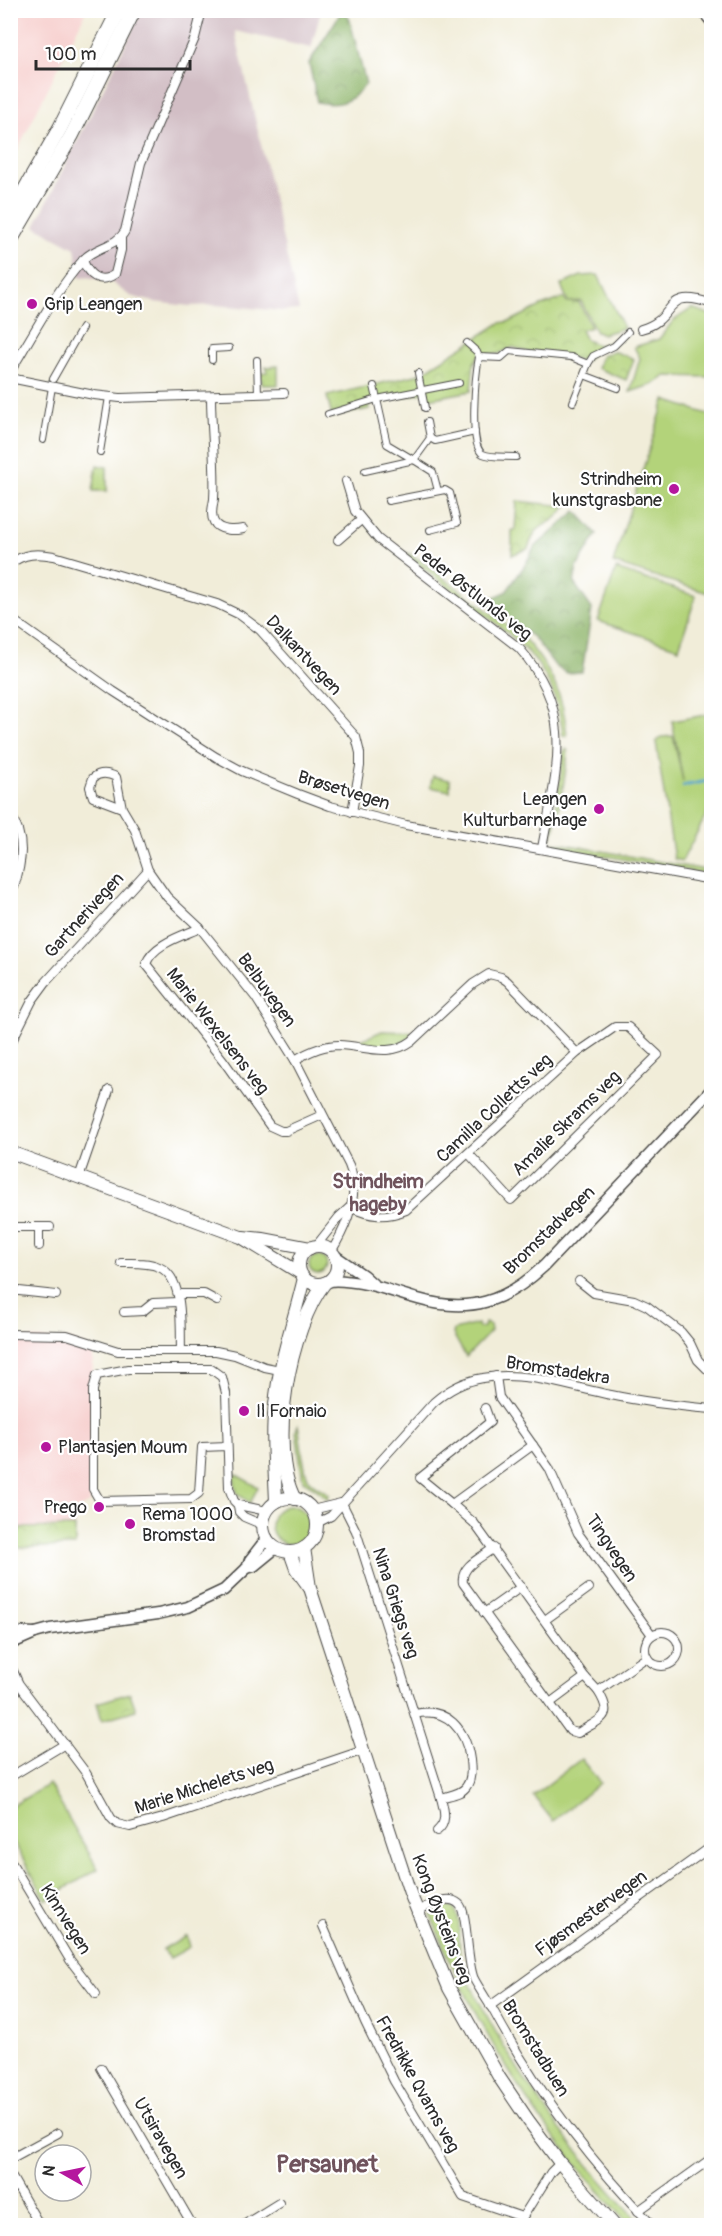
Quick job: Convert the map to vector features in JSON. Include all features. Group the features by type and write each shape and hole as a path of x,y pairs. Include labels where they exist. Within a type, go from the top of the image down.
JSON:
{"highway":[{"path":"10,216 60,128 119,10"},
{"path":"10,241 72,135 134,10"}],"main road":[{"path":"10,1152 241,1237 314,1284 327,1282"},
{"path":"241,1237 321,1247 333,1254 336,1270 313,1301 300,1331 286,1390 284,1452 289,1484 295,1499"},
{"path":"272,1506 289,1498 302,1501 312,1510 317,1523 314,1537 304,1548 290,1552 271,1543 263,1525 272,1506 273,1424 280,1370 302,1276 299,1262 301,1256 313,1247"},
{"name":"Kong Øysteins veg","path":"304,1548 310,1588 417,1911 448,1988 493,2067 528,2120 560,2163 615,2226"},
{"name":"Kong Øysteins veg","path":"290,1552 296,1569 310,1588"}],"street":[{"path":"84,260 92,276 102,279 115,274 121,250 121,238 128,220 141,163 186,61 202,10"},
{"path":"702,10 711,22"},
{"path":"10,372 68,279 84,260 100,248 121,238"},
{"path":"641,329 654,325 681,299 691,298 711,304"},
{"path":"43,440 53,383 82,328"},
{"path":"573,402 593,356 614,346 628,332"},
{"path":"467,343 479,357 473,416 479,451 483,454 516,457"},
{"path":"212,360 212,349 229,348"},
{"path":"479,357 501,358 509,351 571,357 588,364"},
{"path":"257,360 258,394"},
{"path":"418,373 425,408"},
{"path":"584,375 618,388"},
{"path":"10,378 53,383 109,397 284,393"},
{"path":"328,414 377,399 459,382"},
{"path":"374,386 387,444 433,472 438,491"},
{"path":"211,396 215,476 212,517 219,528 243,529"},
{"path":"100,452 109,397"},
{"path":"365,471 414,460 430,438 428,422"},
{"path":"430,438 435,441 475,432"},
{"name":"Peder Østlunds veg","path":"346,482 355,511 378,539 519,648 532,662 545,684 556,722 558,756 542,848"},
{"path":"388,501 445,490 450,493 457,523 430,530"},
{"path":"338,540 361,520"},
{"name":"Dalkantvegen","path":"10,564 18,558 34,554 54,556 217,604 248,621 260,630 356,737 360,766 352,812"},
{"name":"Brøsetvegen","path":"10,618 113,691 216,757 270,784 352,812 406,825 711,880"},
{"name":"Belbuvegen","path":"122,808 93,797 90,787 93,778 106,773 116,777 122,808 135,830 148,870 166,897 200,928 256,998 295,1059 352,1172 354,1189 350,1208 333,1254"},
{"path":"10,814 20,835 22,850 21,864 14,887"},
{"name":"Gartnerivegen","path":"10,1045 32,1001 46,982 148,870"},
{"name":"Marie Wexelsens veg","path":"200,928 164,944 146,960 146,964 223,1060 270,1126 286,1131 322,1115"},
{"path":"295,1059 330,1046 382,1050 400,1048 412,1041 473,984 489,974 507,981 578,1053"},
{"name":"Camilla Colletts veg","path":"350,1208 381,1217 406,1210 578,1053 615,1027 628,1027"},
{"name":"Amalie Skrams veg","path":"469,1154 511,1200 658,1055 628,1027"},
{"name":"Bromstadvegen","path":"327,1282 342,1280 373,1284 415,1299 444,1306 468,1306 507,1294 526,1283 543,1266 711,1089"},
{"path":"79,1177 109,1090"},
{"path":"313,1247 350,1208"},
{"path":"10,1227 50,1227"},
{"path":"39,1227 39,1246"},
{"name":"Bromstadvegen","path":"333,1254 373,1284"},
{"path":"121,1263 148,1264 162,1268 171,1278 178,1298 181,1351"},
{"path":"579,1281 594,1293 634,1300 647,1306 681,1332 690,1343 698,1360 710,1371"},
{"path":"10,1290 56,1294"},
{"path":"124,1312 143,1311 153,1303 204,1294 217,1301"},
{"path":"10,1334 67,1335 118,1351 226,1353 280,1370"},
{"path":"227,1446 202,1447 198,1493 191,1499 100,1500 93,1489 93,1390 97,1375 128,1369 205,1368 215,1371 225,1382 229,1488 239,1512 244,1517 263,1525"},
{"name":"Bromstadekra","path":"317,1523 331,1516 442,1396 472,1380 496,1376 520,1377 650,1403 711,1409"},
{"name":"Tingvegen","path":"496,1376 499,1397 554,1478 585,1543 652,1635"},
{"path":"485,1408 490,1422 420,1478 474,1523 494,1548 585,1677 607,1704 603,1717 578,1733 570,1731 463,1583 462,1578 467,1568 494,1548"},
{"path":"452,1504 533,1446"},
{"path":"312,1510 342,1503"},
{"name":"Nina Griegs veg","path":"342,1503 356,1531 441,1798 445,1816 443,1826 437,1831"},
{"path":"238,1505 272,1506"},
{"path":"10,1644 35,1633 67,1625 188,1608 224,1590 247,1568 250,1560 271,1543"},
{"path":"484,1613 521,1587"},
{"path":"544,1620 589,1588"},
{"path":"10,1632 35,1633"},
{"path":"658,1632 671,1634 679,1644 679,1651 672,1663 666,1665 653,1663 647,1658 645,1646 652,1635 658,1632"},
{"path":"598,1691 647,1658"},
{"name":"Marie Michelets veg","path":"10,1664 14,1680 94,1784 111,1818 117,1824 130,1827 164,1818 364,1750"},
{"path":"550,1703 585,1677"},
{"path":"415,1714 430,1712 444,1716 456,1724 465,1738 470,1761 469,1782 462,1791 441,1798"},
{"path":"10,1777 65,1744"},
{"name":"Fjøsmestervegen","path":"490,2006 711,1844 709,1834 711,1824"},
{"name":"Kinnvegen","path":"10,1860 70,1960 96,1994"},
{"name":"Bromstadbuen","path":"417,1911 447,1900 456,1902 462,1907 470,1968 531,2076 601,2169 652,2226"},
{"name":"Fredrikke Qvams veg","path":"323,1926 394,2081 463,2198 522,2217"},
{"name":"Utsiravegen","path":"100,2068 193,2226"},
{"path":"10,2160 58,2133"},
{"path":"638,2211 711,2158"},
{"path":"517,2226 551,2172 560,2163"},
{"path":"10,2174 40,2226"},
{"path":"242,2226 279,2203"}],"shaded area":[{"path":"10,11 86,11 11,163"},
{"path":"142,11 321,11 311,48 235,31 299,310 284,311 215,305 190,306 154,302 130,296 111,282 87,277 80,278 75,248 35,226"},
{"path":"10,1338 70,1340 93,1349 90,1503 76,1509 75,1527 11,1528"}],"green space":[{"path":"342,11 349,17 366,84 344,102 332,104 317,102 309,63"},
{"path":"598,275 624,328 603,334 596,332 581,301 568,302 561,285 581,276"},
{"path":"564,298 566,302 579,302 591,327 581,330 586,340 598,345 613,342 594,351 586,361 527,352 513,347 498,354 480,353 474,363 471,391 428,399 427,392 369,404 369,409 332,417 327,396 420,374 500,323 511,321 541,306"},
{"path":"692,308 711,315 711,377 666,376 654,384 630,392 640,358 634,347 659,339 673,321"},
{"path":"613,351 634,359 626,380 597,368 602,355"},
{"path":"278,366 278,385 262,385 261,373 267,372 266,367"},
{"name":"Strindheim kunstgrasbane","path":"665,400 711,415 711,594 613,563"},
{"path":"97,465 107,467 107,491 93,491"},
{"path":"517,501 567,506 555,519 537,531 528,549 512,555 512,530 515,530"},
{"path":"576,511 597,534 577,567 574,583 592,609 582,672 567,673 556,667 534,638 485,601 506,592 534,548"},
{"path":"408,553 523,637 554,682 563,707 567,736 563,736 553,693 536,661 510,635 406,555"},
{"path":"616,569 696,596 679,648 598,621"},
{"path":"711,714 711,806 682,861 674,859 656,742 662,737 673,736 683,781 672,721"},
{"path":"566,749 568,751 562,793 551,837 564,751"},
{"path":"433,776 450,780 450,791 430,787"},
{"path":"553,842 711,871 711,875 560,848"},
{"path":"382,1031 411,1032 412,1035 394,1045 359,1044 359,1041"},
{"path":"318,1256 324,1259 327,1265 324,1271 318,1274 312,1271 309,1265 312,1259"},
{"path":"485,1323 490,1325 491,1331 466,1357 453,1334 454,1330 478,1324 479,1328 484,1327"},
{"path":"298,1425 308,1477 312,1483 329,1494 328,1499 303,1481 296,1431"},
{"path":"233,1473 258,1487 250,1503 237,1493"},
{"path":"290,1506 304,1511 309,1525 304,1539 290,1544 276,1539 271,1525 276,1511"},
{"path":"75,1527 75,1546 11,1548 11,1528"},
{"path":"130,1693 136,1710 102,1720 97,1703"},
{"path":"581,1759 600,1783 553,1821 533,1796"},
{"path":"49,1784 98,1869 46,1900 11,1837 10,1807"},
{"path":"446,1906 453,1908 458,1918 460,1957 466,1974 505,2048 569,2141 593,2171 643,2225 631,2225 599,2191 569,2156 515,2081 469,2001 431,1916 436,1910"},
{"path":"187,1936 190,1947 170,1958 163,1950"}],"waterway":[{"path":"683,786 712,780"}],"place":[{"name":"Grip Leangen","path":"32,304"},
{"name":"Strindheim kunstgrasbane","path":"674,489"},
{"name":"Leangen Kulturbarnehage","path":"599,809"},
{"name":"Il Fornaio","path":"244,1411"},
{"name":"Plantasjen Moum","path":"46,1447"},
{"name":"Prego","path":"99,1507"},
{"name":"Rema 1000 Bromstad","path":"130,1524"}],"district":[{"name":"Strindheim hageby","path":"378,1192"},
{"name":"Persaunet","path":"327,2164"}]}
